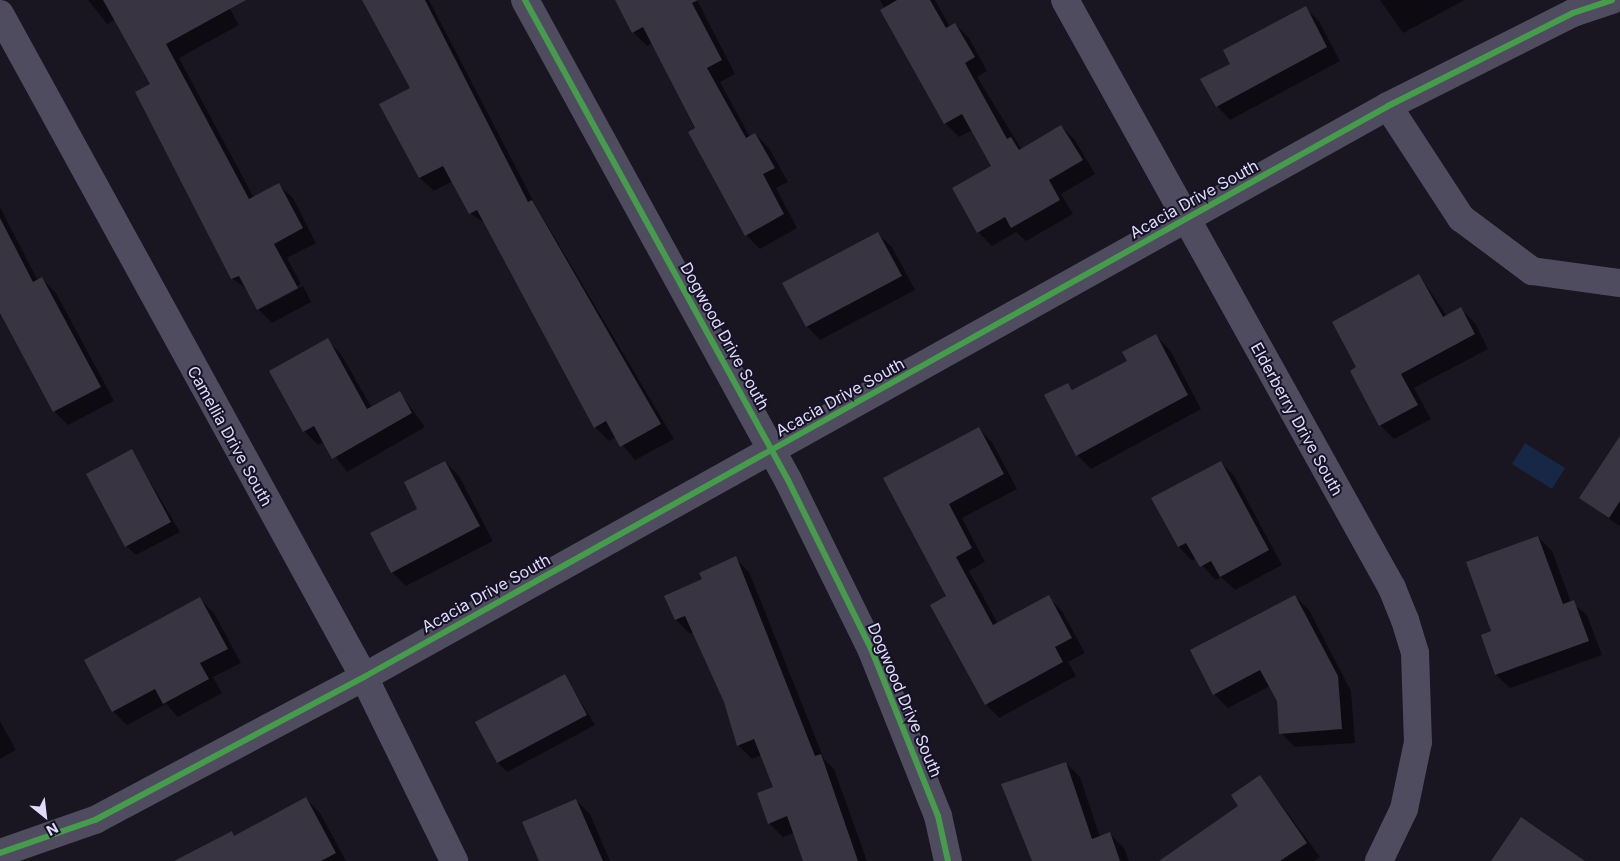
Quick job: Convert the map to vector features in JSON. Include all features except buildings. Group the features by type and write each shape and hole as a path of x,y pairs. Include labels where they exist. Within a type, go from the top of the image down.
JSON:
{"street":[{"name":"Dogwood Drive South","path":"525,0 773,451 872,650 938,816 948,861"},
{"name":"Elderberry Drive South","path":"1065,0 1185,220 1392,588 1415,653 1418,742 1404,809 1380,861"},
{"name":"Acacia Drive South","path":"0,853 95,820 364,677 773,451 1569,6 1612,0"},
{"name":"Camellia Drive South","path":"0,14 364,677 454,861"},
{"path":"1388,106 1462,218 1532,271 1620,283"}],"water":[{"path":"1525,443 1565,468 1552,489 1512,464"}],"cycle path":[{"path":"525,0 788,480 872,651 938,816 948,861"},
{"path":"0,853 95,820 364,677 1388,106 1573,13 1612,0"}]}
